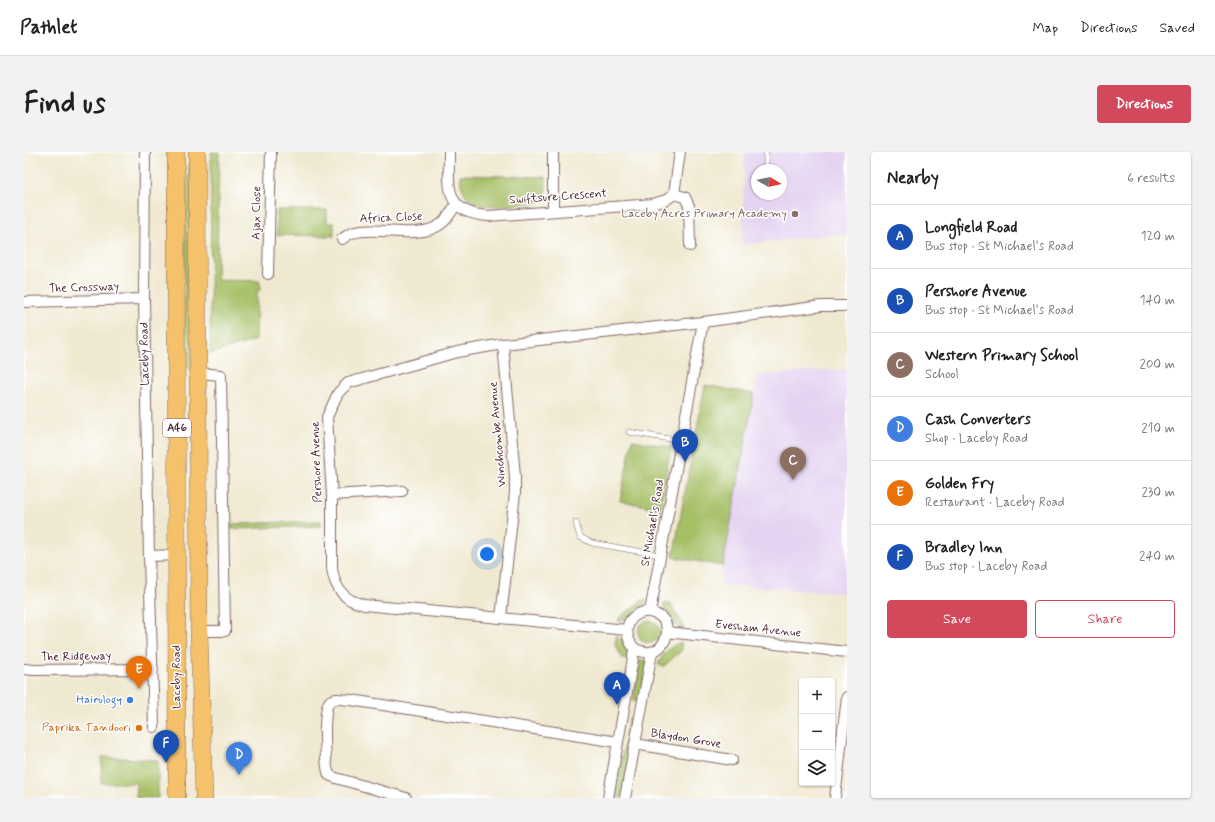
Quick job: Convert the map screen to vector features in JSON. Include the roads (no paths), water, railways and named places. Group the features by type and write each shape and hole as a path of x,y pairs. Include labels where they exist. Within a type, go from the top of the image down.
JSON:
{"highway":[{"name":"Laceby Road","path":"176,152 177,798"},
{"name":"Laceby Road","path":"197,152 200,631 204,798"}],"street":[{"name":"Laceby Road","path":"145,152 144,299 154,727"},
{"name":"Ajax Close","path":"268,274 271,152"},
{"path":"449,152 449,182 451,193 456,204"},
{"path":"553,152 553,210"},
{"path":"680,152 674,194 685,197 689,206 690,246"},
{"name":"Swiftsure Crescent","path":"456,204 464,211 476,215 488,216 553,210 653,204 666,200 674,194"},
{"name":"Africa Close","path":"342,239 351,233 366,231 416,232 430,229 441,224 456,204"},
{"name":"The Crossway","path":"24,302 144,299"},
{"name":"Pershore Avenue","path":"627,630 364,605 349,600 338,588 333,577 332,567 332,495 327,417 338,393 348,383 457,352 503,344 703,322 821,306 847,306"},
{"name":"St Michael's Road","path":"650,612 703,322"},
{"name":"Winchcombe Avenue","path":"501,617 516,476 503,344"},
{"path":"199,373 221,374 225,631 200,631"},
{"path":"332,495 402,491"},
{"path":"149,556 177,555"},
{"path":"640,612 650,612 662,618 666,624 667,632 666,639 662,645 652,652 645,652 634,648 629,642 627,630 630,621 634,616 640,612"},
{"name":"Evesham Avenue","path":"667,632 847,652"},
{"path":"608,798 634,648"},
{"path":"625,798 652,652"},
{"name":"The Ridgeway","path":"24,669 153,669"},
{"path":"835,798 847,697"},
{"path":"406,798 345,781 329,774 327,770 326,712 328,704 331,700 351,700 618,742"},
{"path":"624,707 642,710"},
{"name":"Blaydon Grove","path":"635,744 732,760"}],"lane":[{"path":"766,152 766,164"},
{"path":"629,432 681,441"},
{"path":"576,523 580,537 592,543 660,555"}],"place":[{"name":"Laceby Acres Primary Academy","path":"795,214"},
{"name":"Pershore Avenue","path":"685,462"},
{"name":"Western Primary School","path":"793,480"},
{"name":"Golden Fry","path":"139,689"},
{"name":"Hairology","path":"130,700"},
{"name":"Longfield Road","path":"617,705"},
{"name":"Paprika Tandoori","path":"139,728"},
{"name":"Bradley Inn","path":"166,763"},
{"name":"Cash Converters","path":"239,775"}]}
